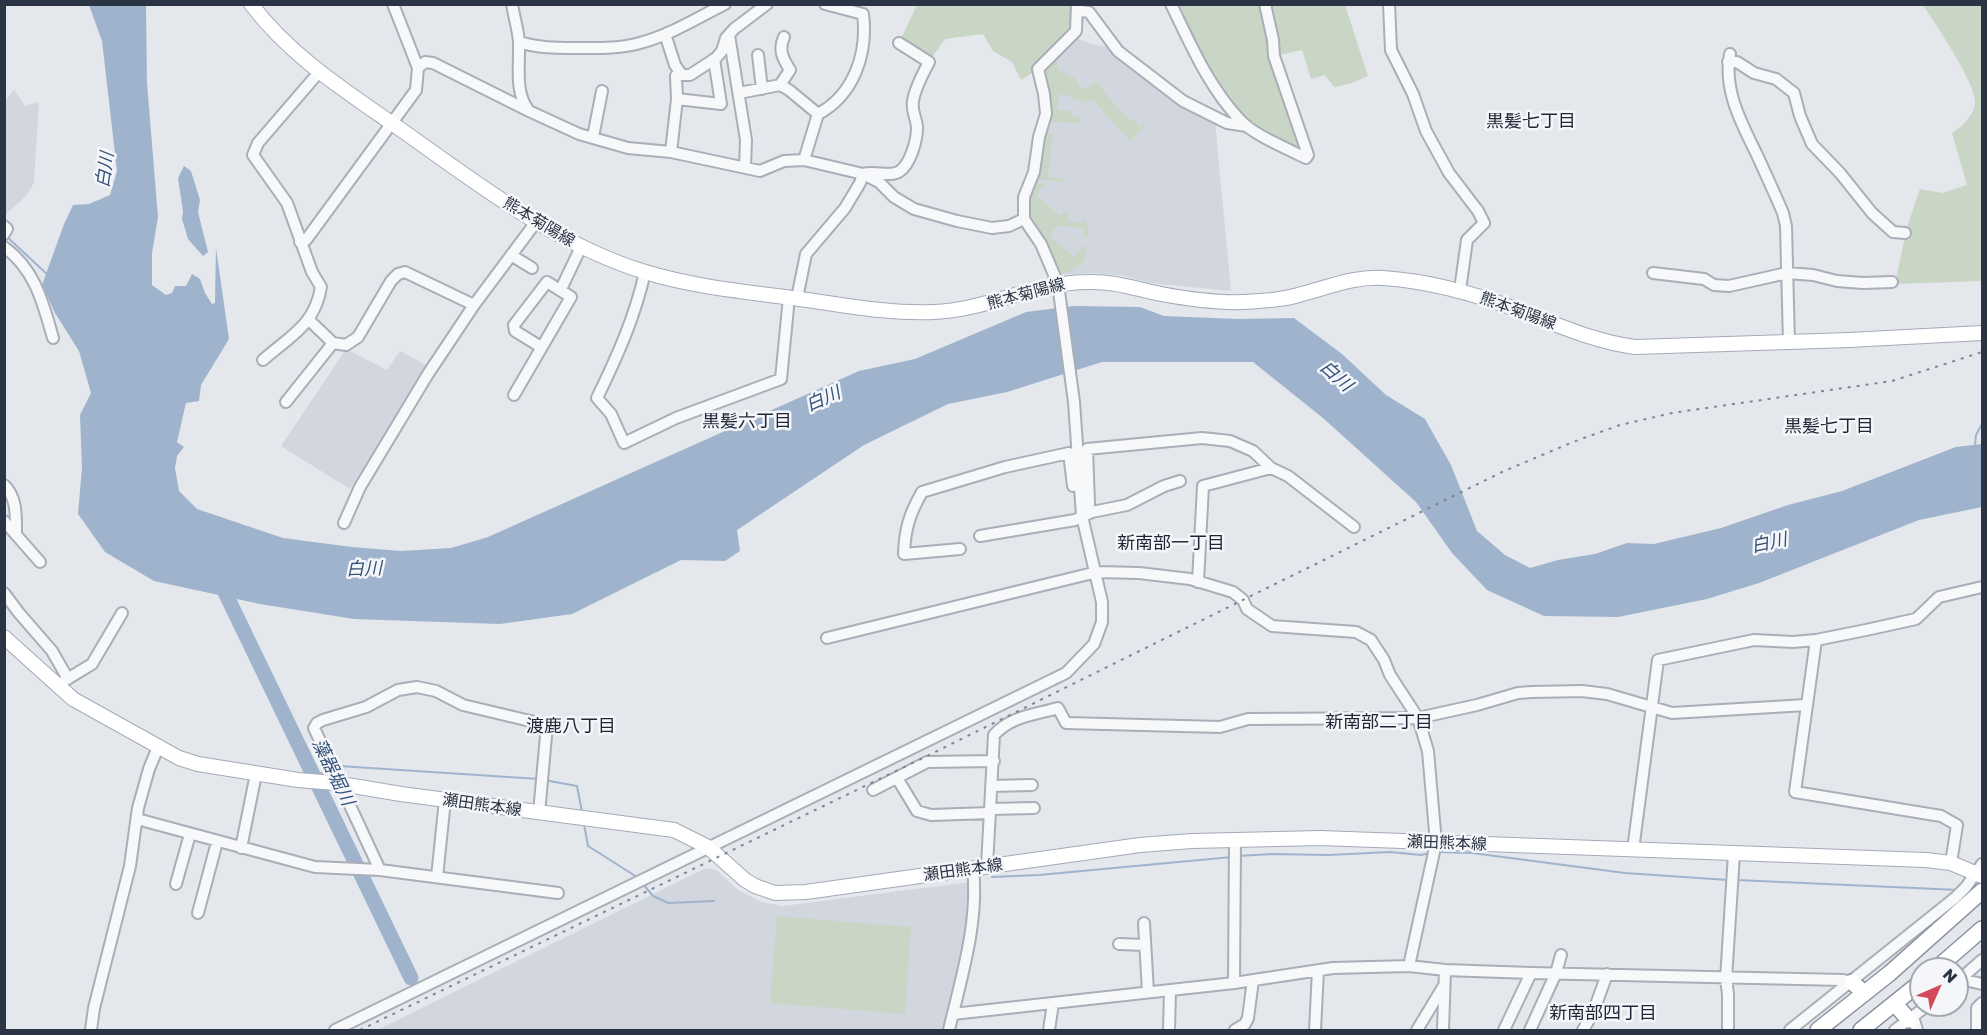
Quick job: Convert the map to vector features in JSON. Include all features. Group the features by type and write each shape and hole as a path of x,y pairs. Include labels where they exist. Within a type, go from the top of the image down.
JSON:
{"highway":[{"path":"1818,1030 1899,966 1983,891"},
{"path":"1950,957 1983,929"},
{"path":"1852,982 1864,993"},
{"path":"1861,1030 1909,992"},
{"path":"1895,1004 1913,1022"}],"main road":[{"name":"熊本菊陽線","path":"251,4 290,48 320,71 536,222 581,247 645,272 676,280 903,312 933,312 966,309 1069,282 1100,281 1193,300 1240,302 1281,299 1352,280 1378,277 1460,290 1587,337 1635,347 1983,333"},
{"name":"瀬田熊本線","path":"4,637 63,682 73,699 178,758 198,764 256,774 337,783 445,800 674,830 708,847 745,880 775,893 806,892 1140,845 1320,838 1915,860 1951,863 1980,871"}],"street":[{"path":"300,242 306,240 416,90 418,68 393,4"},
{"path":"512,4 519,42 522,91 525,106 529,111"},
{"path":"519,42 553,49 618,47 642,43 694,22 725,4"},
{"path":"670,152 677,99 676,76 690,75 714,59 722,51 729,35 744,20 767,4"},
{"path":"804,160 818,114 828,109 850,86 866,35 863,9 825,4"},
{"path":"1171,4 1206,74 1242,122 1306,158 1308,155 1274,56 1265,4"},
{"path":"1389,4 1391,50 1413,94 1426,131 1449,173 1478,211 1484,223 1467,240 1460,290"},
{"path":"335,1030 1066,673 1094,644 1102,622 1102,602 1097,572 1082,516 1074,402 1058,284 1041,244 1024,219 1024,197 1034,172 1039,137 1046,114 1038,69 1076,31 1077,9 1089,12 1119,51 1183,101 1227,123 1248,126"},
{"path":"667,33 666,37 675,66 682,75"},
{"path":"729,35 746,140 745,167"},
{"path":"780,85 790,70 781,54 780,48 784,38"},
{"path":"863,174 871,172 893,174 901,171 913,147 917,128 912,107 914,92 929,62 899,43"},
{"path":"758,55 762,88"},
{"path":"1789,342 1786,226 1783,213 1738,117 1727,69 1729,58 1754,73 1776,79 1794,93 1800,116 1812,144 1840,173 1872,213 1893,232 1905,233"},
{"path":"714,59 721,104"},
{"path":"418,68 425,62 433,63 579,134 628,148 670,152 760,171 783,162 804,160 863,174 879,182 894,197 923,212 992,228 1009,226 1024,219"},
{"path":"262,360 309,320 319,300 321,287 312,272 286,203 253,155 258,143 320,71"},
{"path":"739,93 780,85 818,114"},
{"path":"593,137 602,91"},
{"path":"677,99 741,105"},
{"path":"645,272 638,304 622,346 597,398 611,414 624,443 676,418 781,379 793,298 806,254 845,208 863,174"},
{"path":"344,523 360,488 428,374 474,305 536,222"},
{"path":"4,247 27,268 34,280 42,298 53,338"},
{"path":"561,289 581,247"},
{"path":"511,255 532,268"},
{"path":"309,320 333,343 346,345 358,337 391,281 398,274 405,272 474,305"},
{"path":"1653,273 1704,279 1713,285 1787,273 1813,275 1837,281 1892,282"},
{"path":"514,395 542,347 571,297 548,282 514,326 515,332 542,347"},
{"path":"286,402 333,343"},
{"path":"1082,516 1089,504 1087,449 1202,438 1230,441 1253,451 1271,468 1288,476 1354,526"},
{"path":"960,549 904,554 905,531 912,510 922,492 1005,467 1069,453 1075,508 1082,516"},
{"path":"1198,582 1203,486 1271,468"},
{"path":"980,536 1075,520 1092,512 1127,505 1164,486 1180,481"},
{"path":"4,485 8,489 16,510 16,532"},
{"path":"4,521 40,562"},
{"path":"827,638 1097,572 1147,573 1198,582 1233,592 1243,600 1247,609 1272,626 1356,632 1371,640 1418,718 1428,751 1436,843 1409,966"},
{"path":"1633,850 1658,660 1754,640 1793,642 1816,640 1916,619 1939,597 1983,587"},
{"path":"4,593 52,651 63,682 92,664 122,613"},
{"path":"1816,640 1795,792 1941,816 1957,825 1951,863"},
{"path":"380,870 337,783 314,728 317,723 366,707 398,690 417,687 436,691 463,705 547,725 539,813"},
{"path":"949,1030 973,918 975,883 990,811 994,735 1002,726 1015,718 1058,708 1066,723 1220,728 1248,719 1418,718 1518,693 1582,691 1607,694 1672,713 1806,705"},
{"path":"91,1030 94,1008 130,866 137,819 147,777 158,747"},
{"path":"873,790 927,762 994,761"},
{"path":"241,848 256,774"},
{"path":"897,778 917,811 931,815 1034,808"},
{"path":"991,786 1032,785"},
{"path":"436,877 445,800"},
{"path":"137,819 315,867 380,870 558,893"},
{"path":"176,884 190,834"},
{"path":"1234,983 1235,840"},
{"path":"198,913 217,842"},
{"path":"1728,1030 1726,979 1734,854"},
{"path":"1790,1030 1955,898 1980,871"},
{"path":"1144,923 1148,992"},
{"path":"1119,944 1145,945"},
{"path":"1530,1030 1556,973 1561,955"},
{"path":"1969,972 1983,960"},
{"path":"954,1014 1234,983 1318,970 1409,966 1531,974 1607,974 1852,982"},
{"path":"1315,1030 1318,970"},
{"path":"1443,1030 1445,970"},
{"path":"1504,1030 1531,974"},
{"path":"1583,1030 1593,1013 1607,974"},
{"path":"1235,1030 1245,1024 1248,1018 1253,980"},
{"path":"1417,1030 1443,987"},
{"path":"1168,1030 1170,990"},
{"path":"1049,1030 1053,1003"},
{"path":"1977,1030 1977,1008 1983,1003"},
{"path":"1895,1030 1913,1022"}],"shaded area":[{"path":"1076,38 1107,47 1160,91 1215,122 1231,291 1150,283 1124,276 1095,273 1053,275 1026,206 1049,114 1045,72"},
{"path":"14,90 25,106 39,102 34,183 25,197 6,214 4,212 5,101"},
{"path":"346,349 387,370 400,351 428,366 350,489 281,446"},
{"path":"706,868 716,870 738,890 761,902 783,906 970,882 967,933 947,1030 377,1030"}],"green space":[{"path":"917,5 1077,5 1076,31 1038,69 1021,80 1012,62 993,51 983,34 945,39 929,62 899,43"},
{"path":"1177,5 1345,5 1368,76 1334,87 1325,75 1311,79 1302,50 1275,56 1301,148 1257,126 1233,104 1214,78"},
{"path":"1923,5 1982,5 1982,281 1895,284 1907,227 1920,189 1942,193 1967,185 1952,133 1972,113 1975,104 1974,95 1963,69"},
{"path":"1055,57 1059,70 1074,77 1081,90 1099,82 1100,87 1130,121 1133,119 1140,127 1144,124 1145,126 1130,141 1093,100 1088,100 1086,104 1085,101 1059,94 1057,109 1070,111 1071,115 1080,117 1080,123 1047,122 1045,72"},
{"path":"1053,133 1048,177 1066,180 1066,182 1034,179 1045,134"},
{"path":"1032,182 1045,184 1036,195 1060,216 1065,211 1068,222 1083,223 1084,220 1088,225 1088,238 1084,237 1084,228 1057,226 1049,236 1074,257 1083,246 1087,247 1084,261 1070,271 1053,275 1026,206"},
{"path":"777,916 911,927 905,1014 770,1003"}],"water":[{"name":"白川","path":"89,5 146,5 147,83 158,217 152,253 152,285 166,295 172,293 175,286 186,286 192,274 200,279 205,293 212,304 215,303 216,248 229,339 201,385 199,401 186,403 177,442 184,447 177,456 175,468 179,491 197,509 283,538 401,551 451,548 488,537 859,371 915,359 1026,312 1074,306 1140,307 1164,316 1238,319 1294,318 1342,354 1386,395 1425,419 1451,465 1477,531 1505,555 1530,568 1558,560 1595,554 1627,543 1654,544 1721,528 1788,505 1842,491 1956,447 1982,444 1982,507 1919,520 1759,583 1707,599 1618,617 1544,616 1487,590 1452,553 1416,502 1323,418 1253,362 1102,362 1007,392 948,404 864,445 737,530 740,551 725,561 681,560 572,614 500,624 354,619 260,604 154,581 105,552 78,514 82,468 80,415 91,393 79,351 55,313 42,285 73,205 89,204 110,195 117,171 102,41"},
{"path":"184,166 191,171 200,200 198,212 208,252 203,256 188,239 182,219 178,178"}],"waterway":[{"path":"6,236 48,275"},
{"path":"1975,446 1976,435 1982,424"},
{"name":"藻器堀川","path":"220,582 411,978"},
{"path":"335,767 539,779"},
{"path":"320,774 330,769"},
{"path":"544,780 577,786 582,812"},
{"path":"584,824 588,846 637,877"},
{"path":"1238,856 1390,852 1421,855 1430,853"},
{"path":"1438,852 1472,853 1625,873 1728,880"},
{"path":"992,877 1039,875 1232,857"},
{"path":"1737,880 1959,890"},
{"path":"643,884 653,896 668,903 714,901"}],"railway":[{"path":"360,1030 927,756 1502,472 1573,442 1620,425 1672,413 1892,381 1982,352"}],"district":[{"name":"黒髪七丁目","path":"1531,121"},
{"name":"黒髪六丁目","path":"747,421"},
{"name":"黒髪七丁目","path":"1829,426"},
{"name":"新南部一丁目","path":"1171,543"},
{"name":"新南部二丁目","path":"1379,722"},
{"name":"渡鹿八丁目","path":"571,726"},
{"name":"新南部四丁目","path":"1603,1013"}]}
